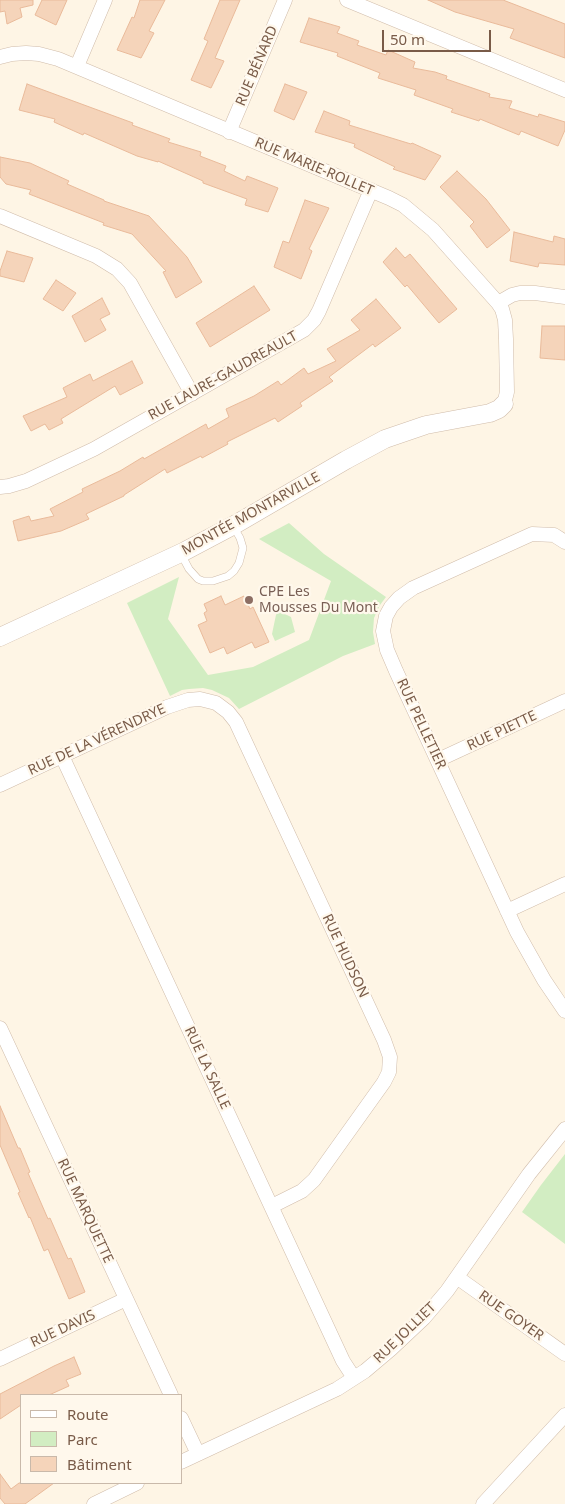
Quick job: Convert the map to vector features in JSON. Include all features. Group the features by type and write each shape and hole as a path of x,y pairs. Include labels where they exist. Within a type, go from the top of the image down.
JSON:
{"street":[{"path":"77,66 105,0"},
{"name":"RUE BÉNARD","path":"229,132 285,0"},
{"path":"347,0 565,90"},
{"name":"RUE MARIE-ROLLET","path":"0,57 18,53 39,54 77,66 229,132 371,190 410,210 426,223 498,303 503,312 506,324 506,392 504,404"},
{"name":"RUE LAURE-GAUDREAULT","path":"0,487 26,481 111,440 304,330 314,320 322,306 371,190"},
{"path":"0,216 96,256 117,269 130,283 192,394"},
{"path":"498,303 520,293 565,297"},
{"name":"MONTÉE MONTARVILLE","path":"0,637 180,553 233,526 385,439 417,427 450,419 490,413 504,404"},
{"name":"RUE PELLETIER","path":"565,542 554,535 532,534 413,588 399,598 391,607 386,616 384,627 385,643 396,671 507,911 530,957 552,994 565,1011"},
{"name":"RUE DE LA VÉRENDRYE","path":"0,785 167,707 195,699"},
{"name":"RUE HUDSON","path":"195,699 210,701 220,705 230,714 241,731 390,1057 389,1072 384,1082 314,1180 302,1191 272,1206"},
{"name":"RUE PIETTE","path":"438,760 565,701"},
{"name":"RUE LA SALLE","path":"62,756 343,1361 354,1378"},
{"path":"507,911 565,884"},
{"name":"RUE MARQUETTE","path":"0,1028 171,1394"},
{"name":"RUE JOLLIET","path":"182,1462 331,1392 376,1362 408,1334 438,1303 458,1278 529,1174 565,1129"},
{"name":"RUE GOYER","path":"458,1278 565,1354"},
{"name":"RUE DAVIS","path":"0,1359 126,1299"},
{"path":"482,1504 565,1415"},
{"path":"182,1420 198,1454"},
{"path":"94,1504 134,1484"}],"lane":[{"path":"180,553 198,580 213,581 228,576 237,567 243,548 233,526"}],"green space":[{"path":"289,523 324,554 386,597 374,618 373,632 375,644 343,656 239,709 229,698 203,688 182,690 170,696 127,603 179,577 168,619 208,675 253,667 309,640 331,581 259,539"},
{"path":"277,610 291,617 295,632 275,641 272,634"},
{"path":"565,1154 565,1244 522,1212"}],"building":[{"path":"0,0 33,0 33,5 20,8 22,17 7,24 5,11 0,12"},
{"path":"42,0 67,0 56,25 35,15"},
{"path":"140,0 165,0 149,31 154,33 141,58 117,50 132,17 134,18"},
{"path":"220,0 240,0 215,58 224,61 211,88 191,80 208,41 204,39"},
{"path":"428,0 503,0 565,24 565,58 510,38 514,29 455,12"},
{"path":"309,18 340,27 337,33 359,41 357,45 386,55 388,50 415,62 413,68 447,76 446,79 490,94 489,97 512,101 509,108 538,117 539,114 565,122 565,130 558,146 521,131 519,135 480,119 479,121 451,112 453,109 414,95 416,90 378,78 380,73 337,56 338,53 300,42"},
{"path":"27,84 133,123 132,125 170,139 168,142 201,152 200,156 226,166 224,171 245,181 247,176 278,188 268,212 245,205 247,199 203,183 203,181 158,161 137,156 84,133 83,135 54,122 55,119 19,110"},
{"path":"285,84 307,92 294,120 274,111"},
{"path":"324,111 350,121 349,125 412,143 441,156 425,180 393,169 395,167 354,147 355,144 315,132"},
{"path":"0,157 30,163 69,181 67,184 104,201 149,216 187,257 202,282 176,298 163,272 166,271 132,234 103,225 104,223 29,194 31,190 6,184 0,177"},
{"path":"457,171 486,199 510,230 487,248 470,226 474,222 440,187"},
{"path":"305,200 329,208 309,249 312,251 301,279 274,267 283,241 289,243"},
{"path":"514,232 553,242 554,236 565,239 565,265 539,263 538,267 510,261"},
{"path":"396,248 405,258 410,254 457,309 439,323 407,285 405,287 383,262"},
{"path":"7,251 33,258 24,282 0,276"},
{"path":"56,280 76,293 63,311 43,299"},
{"path":"254,286 270,310 210,347 196,323"},
{"path":"102,298 110,314 100,319 106,330 85,342 72,316"},
{"path":"376,299 401,328 375,347 373,344 329,377 333,381 300,403 302,406 278,422 275,418 227,442 228,444 202,458 201,456 167,473 165,469 124,496 86,514 89,519 61,531 18,541 13,521 29,516 31,521 54,516 50,509 83,492 82,489 120,471 143,457 144,459 206,424 208,429 229,417 226,409 254,396 278,381 281,385 304,368 308,374 336,361 327,349 360,330 351,320"},
{"path":"542,326 565,326 565,360 540,358"},
{"path":"132,361 143,383 120,395 115,386 61,419 63,423 49,430 45,424 31,431 23,416 67,397 63,388 90,374 93,381"},
{"path":"221,596 225,605 244,596 250,609 253,607 269,642 255,648 252,642 227,654 224,647 210,653 198,625 207,621 204,613 207,611 204,604"},
{"path":"0,1106 18,1148 20,1148 30,1172 28,1173 48,1219 50,1218 68,1259 71,1258 85,1292 69,1299 48,1249 44,1251 29,1218 0,1145"},
{"path":"74,1357 81,1374 66,1380 69,1386 51,1394 20,1394 20,1406 0,1419 0,1394"},
{"path":"0,1474 11,1489 19,1483 53,1484 25,1504 5,1504 0,1498"}],"place":[{"name":"CPE Les Mousses Du Mont","path":"249,600"}]}
